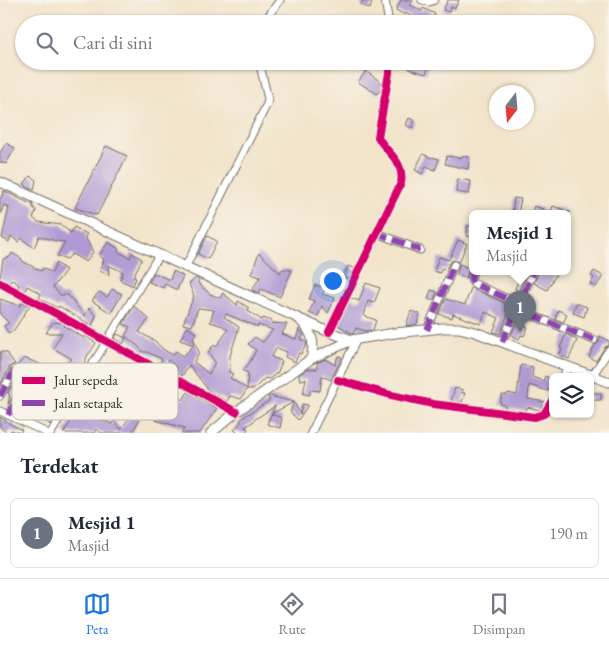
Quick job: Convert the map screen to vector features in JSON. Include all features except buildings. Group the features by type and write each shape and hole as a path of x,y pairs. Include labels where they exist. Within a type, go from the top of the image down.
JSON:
{"main road":[{"path":"0,182 159,254 185,268 329,332 355,339"},
{"path":"300,319 308,328 314,342 311,359"},
{"path":"211,433 236,412 311,359 355,339 459,328 476,332 585,373"},
{"path":"594,377 609,382"}],"street":[{"path":"270,15 280,0"},
{"path":"385,0 387,15"},
{"path":"422,0 430,2 434,0"},
{"path":"185,268 268,104 262,70"},
{"path":"329,332 401,182 403,173 400,165 378,137 389,70"},
{"path":"377,233 420,250"},
{"path":"94,363 159,254"},
{"path":"427,330 454,265"},
{"path":"472,275 471,280 474,283 517,307 594,340"},
{"path":"502,342 532,275"},
{"path":"0,283 146,363"},
{"path":"310,433 338,380 355,339"},
{"path":"594,373 609,350"},
{"path":"565,373 568,366"},
{"path":"0,396 12,374"},
{"path":"338,380 391,395 433,404 535,416 544,414 549,406"},
{"path":"178,381 236,412"},
{"path":"8,415 12,408"},
{"path":"0,410 12,417"},
{"path":"19,420 47,433"},
{"path":"51,433 59,420"}],"marked path":[{"path":"377,233 420,250"},
{"path":"427,330 454,265"},
{"path":"472,275 473,283 519,304"},
{"path":"502,342 532,275"},
{"path":"516,309 594,340"},
{"path":"0,396 12,374"},
{"path":"8,415 12,408"}],"cycle path":[{"path":"329,332 401,183 402,175 398,163 378,137 389,70"},
{"path":"0,283 146,363"},
{"path":"178,380 236,412"},
{"path":"338,380 391,395 433,404 535,417 544,414 549,406"}],"place":[{"name":"Mesjid 1","path":"520,332"}]}
